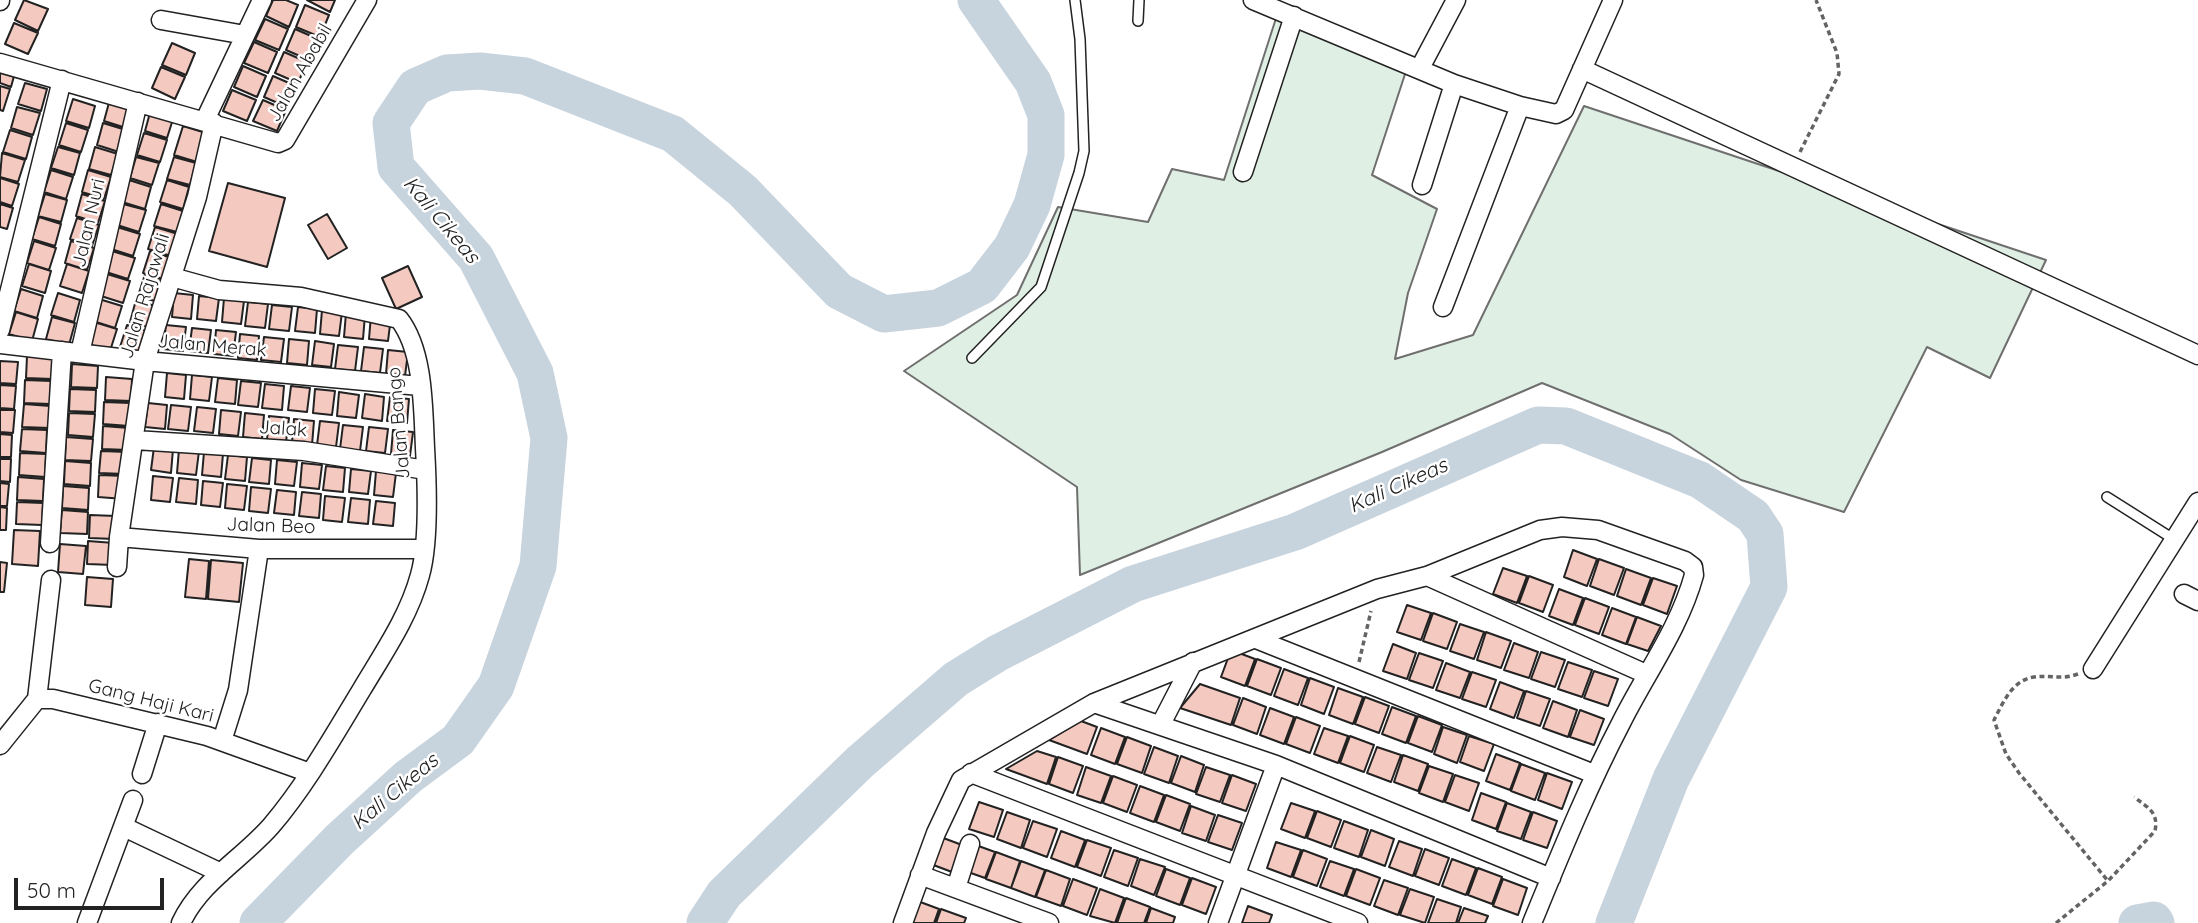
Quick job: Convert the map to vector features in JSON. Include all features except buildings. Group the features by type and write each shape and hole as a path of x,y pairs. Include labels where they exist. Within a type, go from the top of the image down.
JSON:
{"street":[{"name":"Jalan Rajawali","path":"117,567 145,361 197,198 209,121 262,0"},
{"name":"Jalan Ababil","path":"209,121 278,143 285,140 367,0"},
{"path":"1253,0 1454,84 1520,106 1560,114 1613,0"},
{"path":"1420,68 1456,0"},
{"path":"1243,172 1294,16"},
{"path":"161,20 245,36"},
{"path":"0,63 209,121"},
{"path":"1582,69 2198,355"},
{"path":"0,330 62,80"},
{"path":"1422,185 1454,84"},
{"name":"Jalan Nuri","path":"80,352 138,102"},
{"path":"1443,307 1520,106"},
{"name":"Jalan Bango","path":"172,277 219,290 301,297 399,319 405,327 420,386 426,470 421,572 412,601 310,773 270,827 192,902 181,923"},
{"name":"Jalan Merak","path":"0,344 145,361 420,386"},
{"path":"50,543 62,351"},
{"name":"Jalak","path":"135,440 304,451 426,470"},
{"path":"2093,668 2198,502"},
{"path":"903,923 955,790 971,773 1094,703 1377,589 1427,576 1518,537 1562,527 1598,530 1685,561 1693,567 1694,575 1688,598 1670,639 1646,674 1594,774 1532,923"},
{"name":"Jalan Beo","path":"119,537 260,549 423,549"},
{"path":"222,741 238,690 260,549"},
{"path":"1427,576 1646,674"},
{"path":"0,745 37,699 51,580"},
{"path":"1256,639 1594,774"},
{"path":"1161,724 1193,662"},
{"name":"Gang Haji Kari","path":"37,699 52,699 158,723 222,741 310,773"},
{"path":"1094,703 1276,765 1550,878"},
{"path":"142,774 158,723"},
{"path":"1218,923 1233,874 1276,765"},
{"path":"971,773 1358,923"},
{"path":"87,923 133,800"},
{"path":"124,827 221,873"},
{"path":"956,888 970,844"},
{"path":"920,875 1049,923"}],"lane":[{"path":"972,358 1041,287 1079,173 1084,150 1080,38 1075,0"},
{"path":"1138,21 1139,0"},
{"path":"2106,497 2175,540"}],"path":[{"path":"1793,167 1839,74 1838,53 1816,0"},
{"path":"1355,677 1377,589"},
{"path":"2093,668 2064,679 2032,677 2012,688 1994,720 2006,754 2019,773 2108,881"},
{"path":"2056,923 2108,881 2155,831 2157,822 2154,812 2134,797"}],"green space":[{"path":"1278,12 1407,68 1372,175 1437,209 1408,293 1395,359 1473,335 1584,106 2046,260 1990,378 1927,347 1844,512 1741,480 1670,434 1542,383 1382,452 1080,575 1077,487 904,371 1017,295 1058,207 1148,222 1172,169 1224,180"}],"waterway":[{"name":"Kali Cikeas","path":"258,923 339,840 408,777 458,740 496,686 538,566 549,438 535,373 476,258 396,167 391,123 415,87 447,73 480,71 525,76 673,134 743,191 839,291 884,314 938,308 982,286 1012,247 1032,205 1046,155 1046,115 1033,82 976,0"},
{"name":"Kali Cikeas","path":"705,923 724,894 860,762 956,679 998,653 1133,584 1295,532 1538,425 1566,426 1700,480 1753,516 1765,534 1769,587 1671,779 1614,923"},
{"path":"2137,923 2154,920 2156,923"}]}
